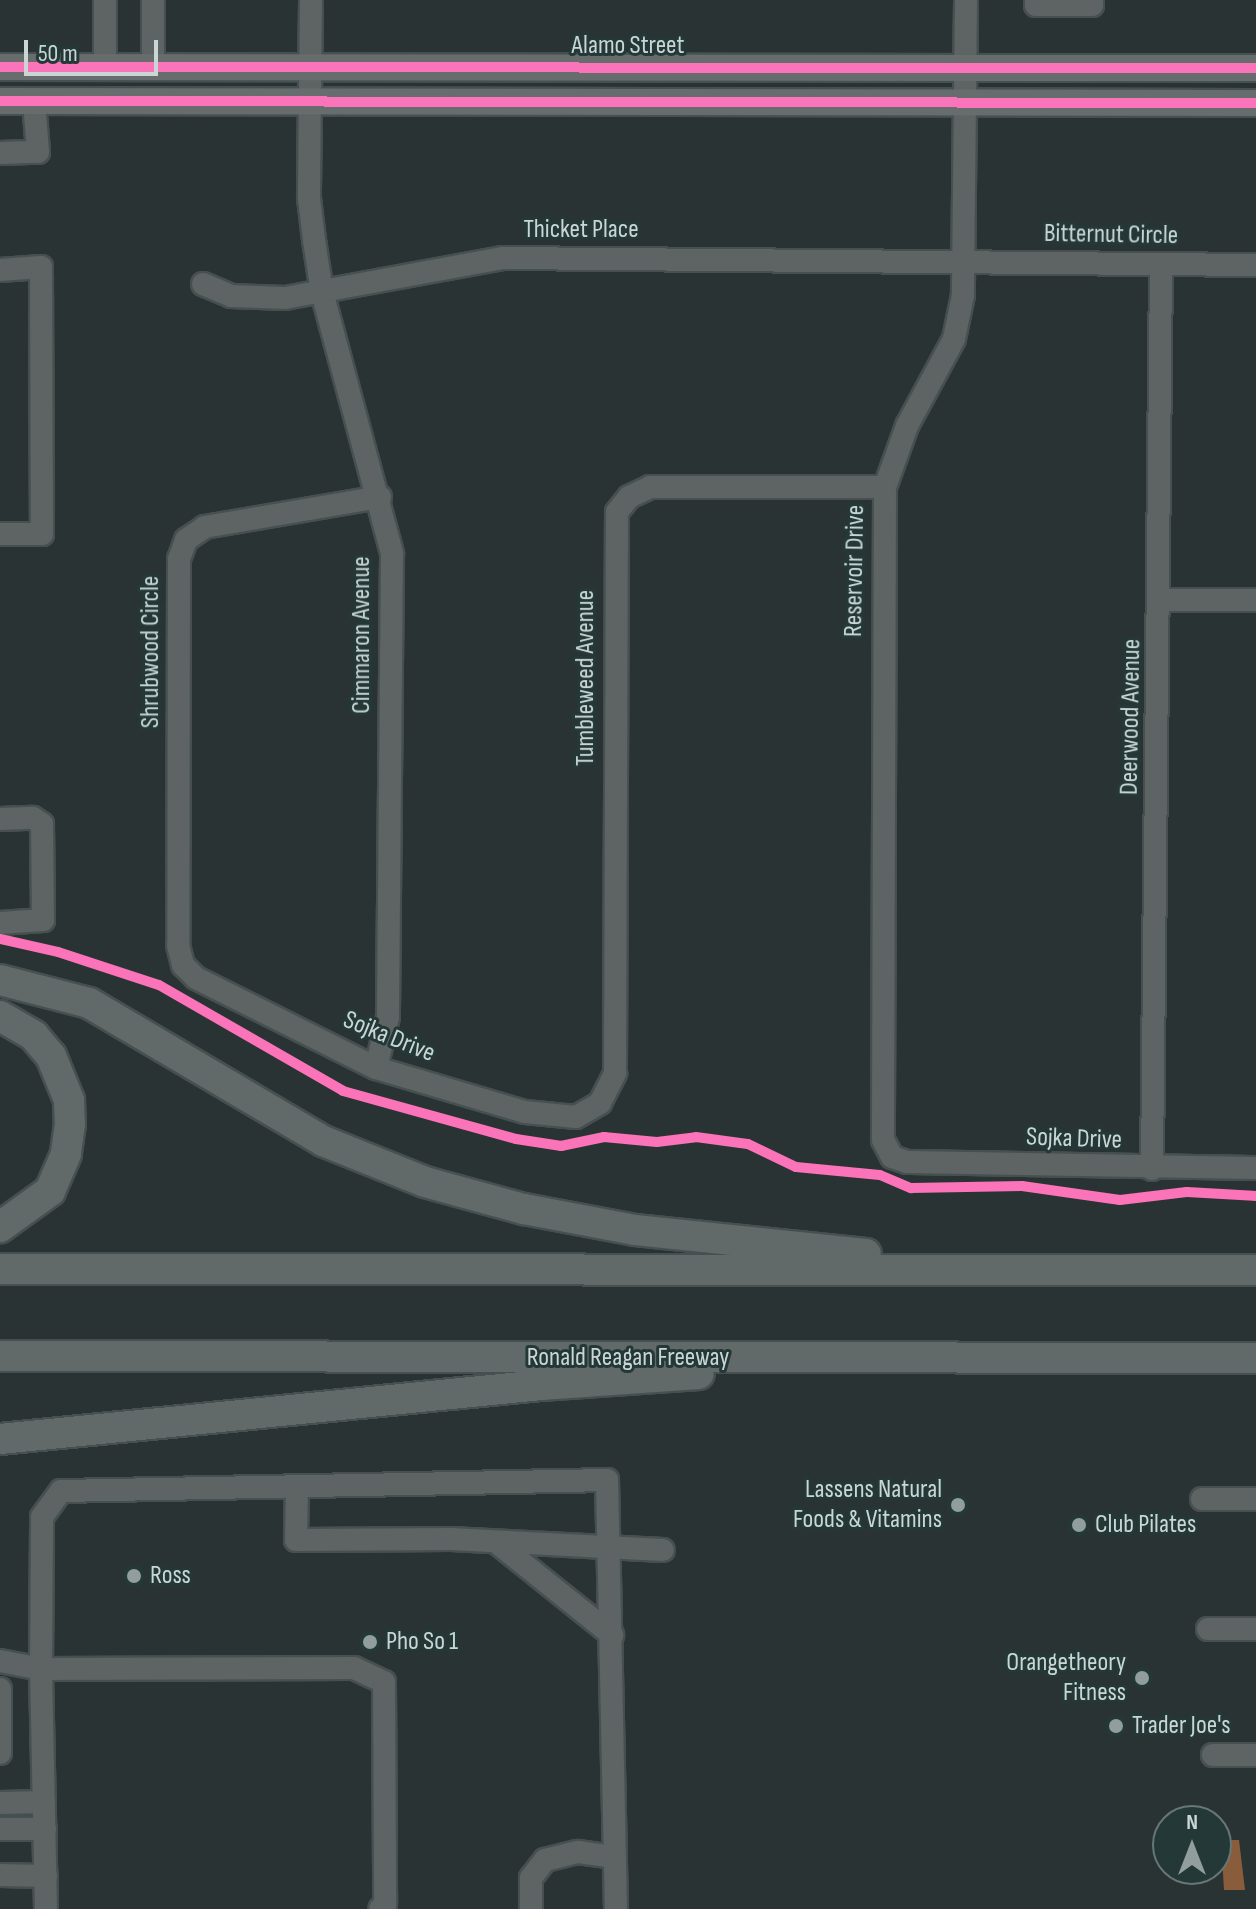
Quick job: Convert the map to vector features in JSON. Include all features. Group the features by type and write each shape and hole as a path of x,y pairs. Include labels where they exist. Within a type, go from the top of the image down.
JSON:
{"highway":[{"path":"0,980 89,1003 323,1141 425,1182 635,1230 991,1270"},
{"path":"0,1016 34,1036 51,1056 69,1100 70,1124 66,1154 50,1191 0,1227"},
{"path":"0,1269 1256,1270"},
{"name":"Ronald Reagan Freeway","path":"0,1356 1256,1358"},
{"path":"0,1365 79,1356"},
{"path":"0,1439 513,1387 654,1380 831,1358"}],"main road":[{"name":"Alamo Street","path":"0,67 1256,68"},
{"path":"0,101 1256,103"}],"street":[{"path":"105,0 105,67"},
{"path":"153,0 153,67"},
{"name":"Cimmaron Avenue","path":"311,0 309,198 322,292 380,497 392,554 388,1017 376,1068"},
{"name":"Reservoir Drive","path":"892,1157 883,1140 885,487 907,426 954,339 965,260 966,0"},
{"path":"1036,0 1036,5 1092,5 1092,0"},
{"path":"0,153 38,152 34,101"},
{"name":"Thicket Place","path":"203,284 231,296 256,298 322,292 503,258 965,260"},
{"name":"Bitternut Circle","path":"965,260 1256,265"},
{"name":"Deerwood Avenue","path":"1152,1169 1161,600 1161,265"},
{"path":"0,270 41,267 42,534 0,534"},
{"name":"Tumbleweed Avenue","path":"589,1112 608,1092 615,1073 617,512 629,497 650,487 885,487"},
{"name":"Shrubwood Circle","path":"183,965 178,945 179,559 186,540 205,527 380,497"},
{"path":"1161,600 1256,600"},
{"path":"0,819 33,818 42,824 43,920 0,923"},
{"name":"Sojka Drive","path":"183,965 196,978 376,1068 525,1112 576,1117 589,1112"},
{"name":"Sojka Drive","path":"892,1157 907,1162 1152,1169 1256,1168"},
{"path":"46,1909 41,1669 42,1517 61,1491 607,1480 612,1549 616,1909"},
{"path":"297,1486 296,1540 496,1542 663,1550"},
{"path":"1202,1499 1256,1499"},
{"path":"496,1542 612,1635"},
{"path":"1208,1629 1256,1629"},
{"path":"0,1661 41,1669 354,1668 384,1682 385,1905 380,1909"},
{"path":"0,1689 0,1753"},
{"path":"1213,1755 1256,1755"},
{"path":"0,1803 44,1802"},
{"path":"0,1829 45,1829"},
{"path":"531,1909 531,1878 545,1860 578,1852 615,1857"},
{"path":"0,1875 46,1876"}],"shaded area":[{"path":"1232,1840 1239,1840 1245,1890 1224,1890 1224,1885 1232,1885"}],"cycle path":[{"path":"0,67 1256,68"},
{"path":"0,101 1256,103"},
{"path":"0,939 58,952 159,985 343,1091 516,1139 561,1146 604,1137 657,1142 696,1137 748,1144 796,1167 880,1175 911,1188 1022,1186 1120,1200 1187,1192 1256,1196"}],"place":[{"name":"Lassens Natural Foods & Vitamins","path":"958,1505"},
{"name":"Club Pilates","path":"1079,1525"},
{"name":"Ross","path":"134,1576"},
{"name":"Pho So 1","path":"370,1642"},
{"name":"Orangetheory Fitness","path":"1142,1678"},
{"name":"Trader Joe's","path":"1116,1726"}]}
